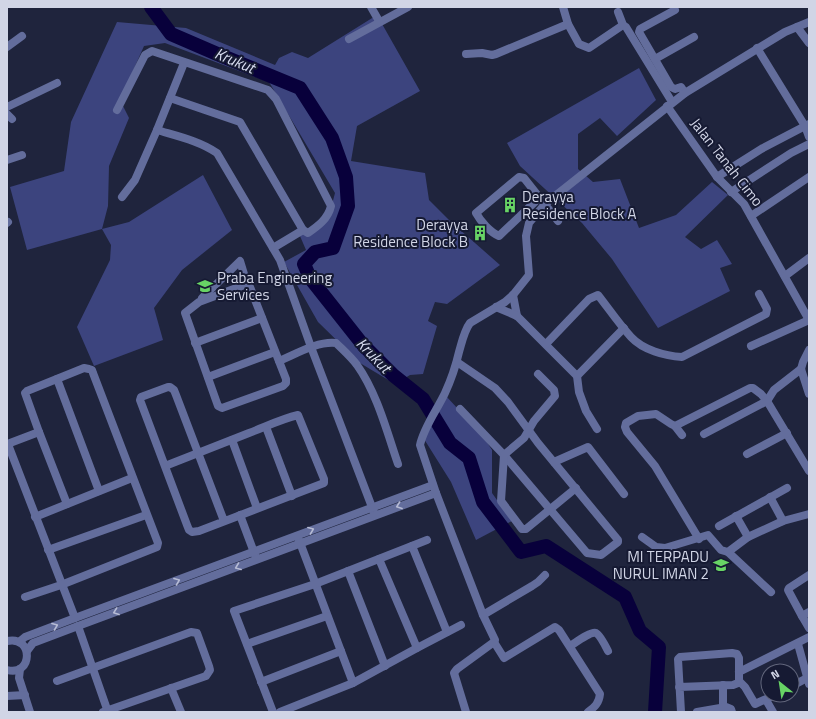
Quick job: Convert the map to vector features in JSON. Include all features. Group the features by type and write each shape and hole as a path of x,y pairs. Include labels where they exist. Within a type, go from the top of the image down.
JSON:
{"street":[{"path":"372,7 379,21"},
{"path":"349,39 379,21 408,7"},
{"path":"563,7 568,24 579,44 589,48 623,26"},
{"path":"674,10 638,30 671,87 677,89 681,87 685,93"},
{"name":"Jalan Tanah Cimo","path":"618,12 623,26 626,27 669,104 717,177 744,204 809,320"},
{"path":"558,221 542,201 524,178 519,177 476,213 493,234 499,236 542,201 669,104 784,32 809,22"},
{"path":"466,54 496,54 568,24"},
{"path":"797,27 809,43"},
{"path":"7,47 22,36"},
{"path":"655,60 694,37"},
{"path":"757,48 807,125 809,137"},
{"path":"117,110 147,53 152,51 268,90 276,100 330,206 329,212 320,225 308,233 302,230 240,122 170,98"},
{"path":"122,197 135,180 184,63"},
{"path":"7,107 57,83"},
{"path":"717,177 763,148 807,125"},
{"path":"157,130 200,144 217,153 274,248 284,270 311,347 374,511"},
{"path":"732,192 791,153 809,144"},
{"path":"7,160 22,155"},
{"path":"751,216 809,177"},
{"path":"542,201 530,223 526,236 529,275 514,295 470,323 466,328 457,362 446,391 432,416 421,439 420,445 434,489 483,615 495,640 494,642 504,658 555,627 560,630 600,694 596,707 588,712"},
{"path":"274,248 302,230"},
{"path":"785,276 809,258"},
{"path":"240,261 247,284 250,287 274,352 286,379 286,383 283,386 224,408 220,408 185,313 199,302 240,261"},
{"path":"199,302 247,284"},
{"path":"546,344 589,299 598,295 631,338 644,347 668,356 682,357 766,314 767,309 759,294"},
{"path":"514,295 517,316"},
{"path":"496,307 517,316 577,376 579,392 586,411 598,429"},
{"path":"195,343 262,318"},
{"path":"751,346 809,320"},
{"path":"577,376 624,328"},
{"path":"279,361 311,347 326,343 336,343 356,364 370,387 398,464"},
{"path":"809,351 801,369 809,394"},
{"path":"208,377 274,352"},
{"path":"457,362 495,388 512,407 554,462 618,540 618,542 601,555 587,553 504,456 460,408"},
{"path":"25,597 62,585 157,547 158,543 92,370 84,368 25,393 67,504"},
{"path":"704,434 767,401 774,390 801,369"},
{"path":"538,374 554,390 555,396 534,421 524,438 504,456 501,501 522,529 526,529 576,488"},
{"path":"57,380 99,491"},
{"path":"165,466 198,453 298,415 324,479 324,483 292,496 257,508 240,515 224,521 194,532 189,530 140,400 142,397 168,387 172,388 176,395 198,453 224,521"},
{"path":"676,426 750,388 754,389 762,394 767,401 809,471"},
{"path":"682,435 676,426 654,413 638,416 626,423 625,427 627,432 655,466 699,539"},
{"path":"266,427 292,496"},
{"path":"39,432 10,443 9,447 76,622 92,668 106,711 206,676 210,670 198,635 195,632 191,632 92,668 56,681"},
{"path":"747,454 787,434"},
{"path":"232,440 257,508"},
{"path":"554,462 588,447 624,494"},
{"path":"35,517 132,478"},
{"path":"719,526 787,488"},
{"path":"20,642 25,637 76,622 434,489"},
{"path":"770,497 783,521"},
{"path":"48,550 146,514"},
{"path":"728,552 748,537 783,521 809,514"},
{"path":"240,515 255,556"},
{"path":"736,516 748,537"},
{"path":"642,537 661,548 699,539 708,535 721,550 728,552 771,592"},
{"path":"299,540 353,683"},
{"path":"273,712 234,611 315,584 426,540"},
{"path":"412,546 447,632"},
{"path":"379,559 417,648"},
{"path":"348,571 385,666"},
{"path":"483,615 532,586 545,575"},
{"path":"809,575 788,590 806,614 809,628"},
{"path":"246,644 328,616"},
{"path":"26,651 33,643 76,622"},
{"path":"280,712 353,683 461,625"},
{"path":"570,646 594,632 605,644 608,651"},
{"path":"739,672 798,644 809,637"},
{"path":"7,641 11,640 20,642 26,651 27,659 23,666 11,671 19,678 30,712"},
{"path":"464,712 454,673 457,669 494,642"},
{"path":"798,644 808,681"},
{"path":"262,682 341,651"},
{"path":"681,712 678,659 680,657 732,653 737,654 739,658 739,681 745,687 755,704 760,702"},
{"path":"680,687 734,685 739,681"},
{"path":"723,685 723,707"},
{"path":"171,688 180,712"},
{"path":"7,696 24,695"},
{"path":"768,703 773,712"},
{"path":"698,712 723,707 730,709 732,712"}],"shaded area":[{"path":"377,15 420,91 357,126 351,161 425,173 429,200 450,221 500,265 447,304 435,302 428,321 437,326 423,374 410,375 395,384 360,363 318,322 284,262 306,250 300,236 330,212 335,193 269,82 165,43 144,46 120,100 129,118 109,166 108,206 102,229 27,250 10,187 64,171 71,122 117,22 186,28 275,65 279,58 292,52 308,58"},
{"path":"639,68 656,100 617,136 600,118 578,134 578,169 593,182 620,179 639,228 676,215 712,182 728,195 685,237 701,249 717,240 732,264 720,268 730,291 658,328 612,259 582,223 520,166 507,143"},
{"path":"203,175 232,230 182,270 154,308 163,340 94,366 77,327 110,260 111,245 102,229 129,222"},
{"path":"446,396 483,436 492,450 492,493 512,521 476,540 451,482 424,439"}],"waterway":[{"name":"Krukut","path":"151,7 171,34 300,88 332,138 346,177 348,206 333,248 315,252 304,264 310,278 363,345 393,375 423,399 450,443 469,458 483,502 521,552 546,546 625,597 640,631 659,647 655,712"}],"place":[{"name":"Derayya Residence Block A","path":"510,205"},
{"name":"Derayya Residence Block B","path":"480,233"},
{"name":"Praba Engineering Services","path":"205,286"},
{"name":"MI TERPADU NURUL IMAN 2","path":"721,565"}]}
